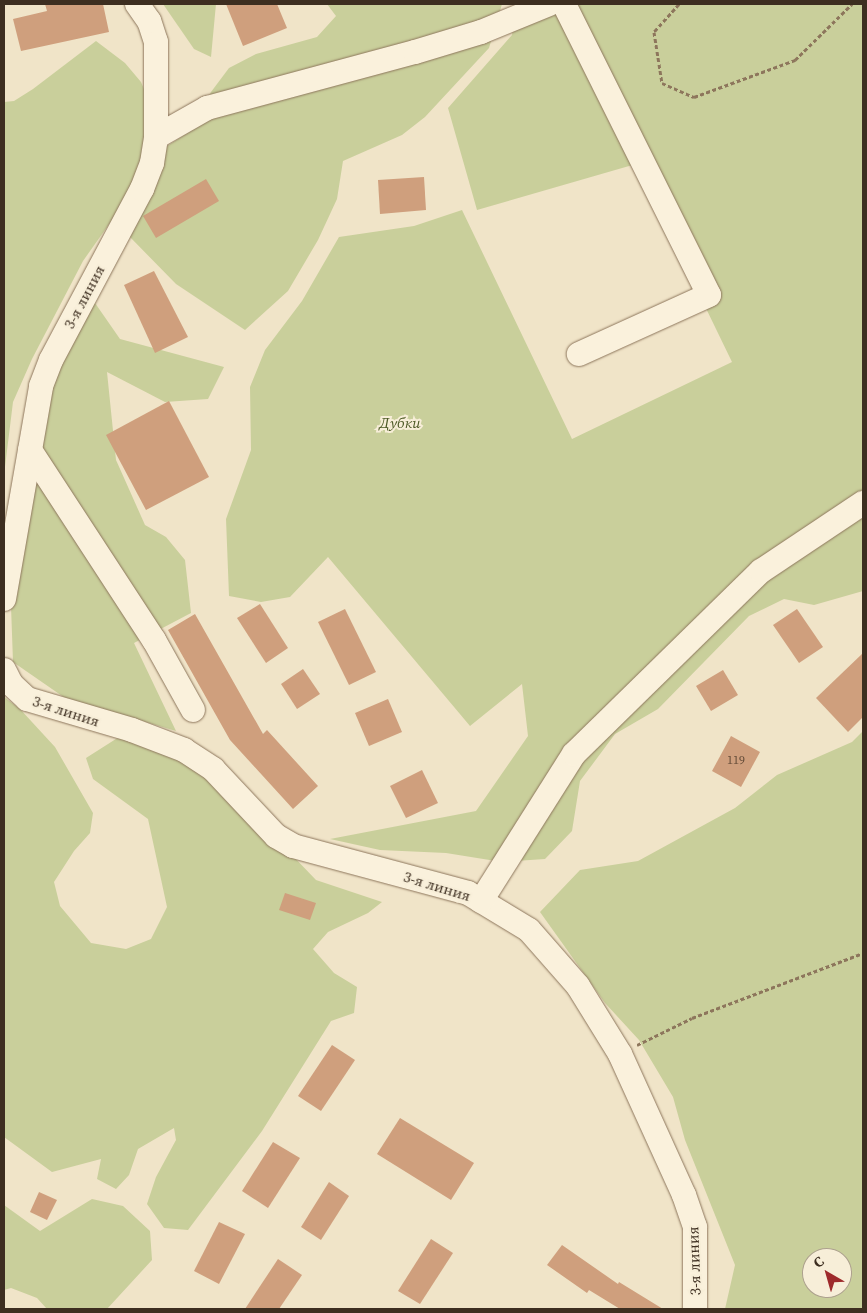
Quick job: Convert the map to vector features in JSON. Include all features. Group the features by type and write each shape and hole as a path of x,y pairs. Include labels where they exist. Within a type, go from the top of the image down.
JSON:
{"street":[{"name":"3-я линия","path":"4,600 41,386 51,360 142,190 152,163 156,137 156,42 149,21 137,4"},
{"path":"156,137 207,108 444,43 550,4"},
{"path":"564,4 709,295 579,354"},
{"path":"30,450 154,640 193,710"},
{"path":"481,901 574,754 762,571 863,503"},
{"name":"3-я линия","path":"4,670 11,684 27,699 132,730 184,750 212,769 276,836 294,846 468,894 513,918 546,946 578,986 620,1054 684,1195 695,1227 695,1309"}],"path":[{"path":"679,4 654,32 662,83 694,97 795,60 852,4"},
{"path":"620,1054 692,1018 863,953"}],"green space":[{"path":"163,4 216,4 211,57 194,49"},
{"path":"327,4 502,4 489,48 425,117 402,135 343,161 337,199 318,240 288,291 245,330 176,284 129,236 164,148 189,132 211,92 229,68 256,54 317,37 336,16"},
{"name":"Дубки","path":"517,4 863,4 863,591 814,605 784,599 749,616 658,709 615,734 580,781 572,831 545,859 502,862 446,853 380,850 330,839 476,811 528,736 522,684 470,726 328,557 290,597 261,602 229,596 226,519 251,450 250,387 265,350 302,301 339,237 414,226 462,210 572,439 732,362 636,164 477,210 448,108 512,35"},
{"path":"96,41 125,63 141,82 152,108 136,186 83,261 32,359 13,402 4,475 4,102 14,101 33,89"},
{"path":"95,303 120,339 224,367 208,399 165,402 107,372 116,460 145,525 166,537 185,560 191,613 134,643 176,731 65,698 13,662 11,606 46,391 84,307"},
{"path":"4,697 20,709 55,747 93,813 90,833 74,851 54,882 60,906 91,943 126,949 151,939 167,907 148,819 93,779 86,758 119,737 202,769 266,828 316,880 382,902 368,913 328,932 313,949 334,973 357,987 354,1013 331,1021 262,1131 188,1230 164,1228 147,1204 156,1177 176,1140 174,1128 138,1149 129,1175 116,1189 97,1179 101,1159 52,1172 4,1137"},
{"path":"863,731 863,1309 725,1309 735,1265 685,1140 673,1097 639,1040 605,1003 540,912 580,870 638,861 735,808 777,775 852,742"},
{"path":"92,1199 123,1206 150,1231 152,1260 107,1309 47,1309 37,1298 11,1288 4,1290 4,1205 40,1231"}],"building":[{"path":"45,4 103,4 109,32 21,51 13,19 47,11"},
{"path":"226,4 277,4 287,28 243,46"},
{"path":"424,177 426,210 380,214 378,180"},
{"path":"206,179 219,201 156,238 143,216"},
{"path":"154,271 188,337 155,353 124,285"},
{"path":"169,401 209,477 146,510 106,435"},
{"path":"260,604 288,648 266,663 237,618"},
{"path":"345,609 376,672 349,685 318,622"},
{"path":"797,609 823,647 799,663 773,625"},
{"path":"195,614 263,734 267,730 318,786 293,809 230,740 168,630"},
{"path":"863,653 863,717 848,732 816,698"},
{"path":"303,669 320,694 297,709 281,684"},
{"path":"723,670 738,695 711,711 696,686"},
{"path":"388,699 402,732 369,746 355,713"},
{"path":"731,736 760,752 741,787 712,771"},
{"path":"422,770 438,803 406,818 390,786"},
{"path":"285,893 316,903 310,920 279,910"},
{"path":"332,1045 355,1060 321,1111 298,1096"},
{"path":"400,1118 474,1163 451,1200 377,1154"},
{"path":"273,1142 300,1158 268,1208 242,1191"},
{"path":"329,1182 349,1196 321,1240 301,1227"},
{"path":"39,1192 57,1200 47,1220 30,1212"},
{"path":"219,1222 245,1234 219,1284 194,1271"},
{"path":"431,1239 453,1253 420,1304 398,1291"},
{"path":"562,1245 618,1284 619,1282 663,1309 620,1309 589,1290 587,1293 547,1265"},
{"path":"278,1259 302,1275 279,1309 245,1309"}]}
